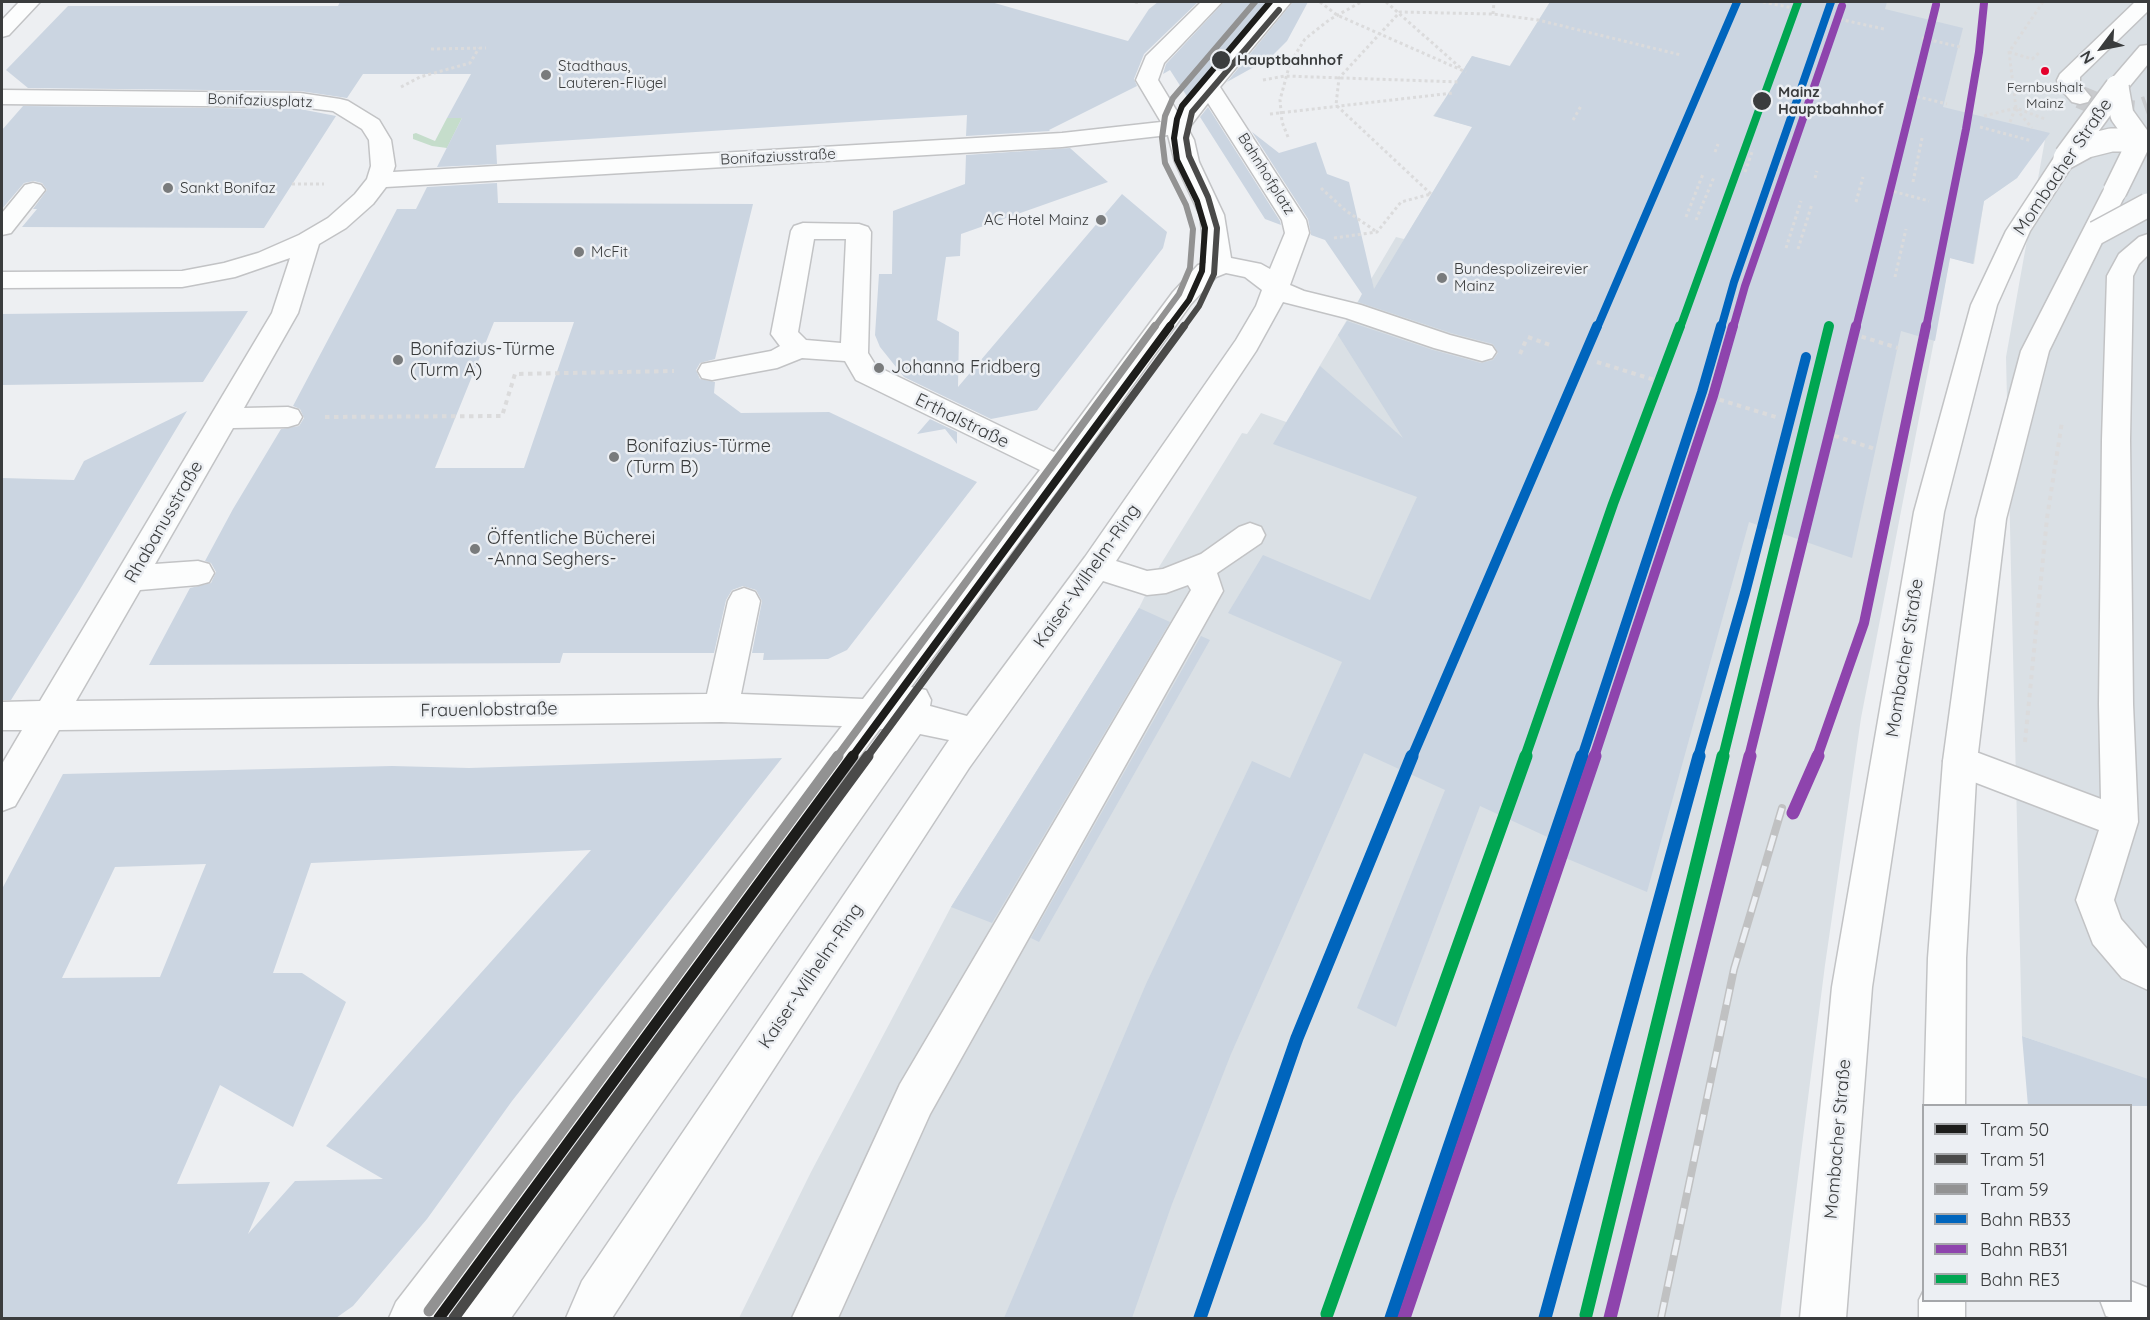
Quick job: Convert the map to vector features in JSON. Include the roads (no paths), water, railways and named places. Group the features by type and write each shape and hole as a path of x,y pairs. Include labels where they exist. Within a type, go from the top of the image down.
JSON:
{"street":[{"path":"2,31 30,2"},
{"name":"Bahnhofplatz","path":"1212,2 1154,62 1147,80 1154,93 1183,118 1229,123 1237,128"},
{"path":"1219,266 1212,214 1187,162 1183,140 1183,118 1281,2"},
{"path":"2080,97 2069,86 2071,74 2146,2"},
{"name":"Mombacher Straße","path":"1823,1318 1852,987 1929,512 1984,305 2018,231 2065,158 2117,87 2148,51"},
{"name":"Bahnhofplatz","path":"1209,87 1294,220 1297,233 1275,288"},
{"path":"2117,87 2122,115 2146,139"},
{"name":"Bonifaziusplatz","path":"2,97 300,100 340,106 372,125 380,140 383,166 379,180"},
{"name":"Bonifaziusstraße","path":"379,180 1081,139 1183,118"},
{"path":"2065,158 2087,146 2111,140 2146,139"},
{"path":"1944,1104 1947,958 1960,761 1991,519 2035,351 2146,139"},
{"path":"2,280 182,279 226,271 267,259 308,240 349,213 364,200 379,180"},
{"path":"2,228 33,190"},
{"path":"2096,233 2148,205"},
{"path":"802,231 859,232 860,363 798,349 784,334 802,231"},
{"name":"Rhabanusstraße","path":"2,795 285,313 308,240"},
{"path":"2148,242 2128,260 2120,276 2116,452 2116,704 2120,822 2095,900 2107,931 2136,964 2148,971"},
{"path":"412,1318 1059,467 1182,298 1207,271 1219,266 1252,270 1262,275 1275,288 1319,305 1352,311 1443,342 1482,352"},
{"name":"Kaiser-Wilhelm-Ring","path":"589,1318 598,1297 975,732 1096,566 1246,345 1269,306 1275,288"},
{"path":"712,370 777,358 798,349"},
{"name":"Erthalstraße","path":"860,363 1018,449 1059,467"},
{"path":"224,418 288,417"},
{"path":"1096,566 1147,583 1166,580 1212,562 1250,535"},
{"path":"815,1318 915,1099 1207,591 1205,581 1192,571"},
{"path":"131,578 198,573"},
{"path":"722,708 744,601"},
{"path":"484,1318 911,718 920,648"},
{"name":"Frauenlobstraße","path":"2,716 722,708 822,710 870,714 911,718 975,732"},
{"path":"1960,761 2120,822"},
{"path":"1942,1302 1942,1318"},
{"path":"2127,1302 2148,1311"}],"tunnel":[{"path":"2080,97 2111,110 2134,112 2148,107"}],"railway":[{"path":"1661,1318 1734,969 1782,808"}],"tram line":[{"name":"59","path":"429,1311 1179,294 1190,268 1193,229 1186,205 1165,163 1162,138 1165,116 1173,98 1255,2"},
{"name":"50","path":"439,1318 1189,300 1202,271 1205,228 1197,201 1177,160 1174,138 1177,119 1182,106 1270,2"},
{"name":"51","path":"454,1318 1199,306 1214,274 1217,228 1208,197 1189,156 1186,138 1189,122 1192,112 1279,10"}],"rail line":[{"name":"RB33","path":"1200,1318 1297,1038 1396,794 1737,2"},
{"name":"RE3","path":"1327,1314 1488,865 1613,504 1696,285 1798,2"},
{"name":"RB33","path":"1391,1318 1544,872 1702,392 1734,282 1831,2"},
{"name":"RB31","path":"1793,813 1814,766 1864,623 1887,521 1966,129 1979,52 1984,3"},
{"name":"RB31","path":"1610,1318 1936,5"},
{"name":"RB31","path":"1404,1318 1555,876 1713,396 1745,286 1842,6"},
{"name":"RE3","path":"1586,1315 1829,326"},
{"name":"RB33","path":"1545,1318 1658,900 1745,593 1806,357"}],"place":[{"name":"Hauptbahnhof","path":"1221,60"},
{"name":"Fernbushalt Mainz","path":"2045,71"},
{"name":"Stadthaus, Lauteren-Flügel","path":"546,75"},
{"name":"Mainz Hauptbahnhof","path":"1762,101"},
{"name":"Sankt Bonifaz","path":"168,188"},
{"name":"AC Hotel Mainz","path":"1101,220"},
{"name":"McFit","path":"579,252"},
{"name":"Bundespolizeirevier Mainz","path":"1442,278"},
{"name":"Bonifazius-Türme (Turm A)","path":"398,360"},
{"name":"Johanna Fridberg","path":"879,368"},
{"name":"Bonifazius-Türme (Turm B)","path":"614,457"},
{"name":"Öffentliche Bücherei -Anna Seghers-","path":"475,549"}]}
